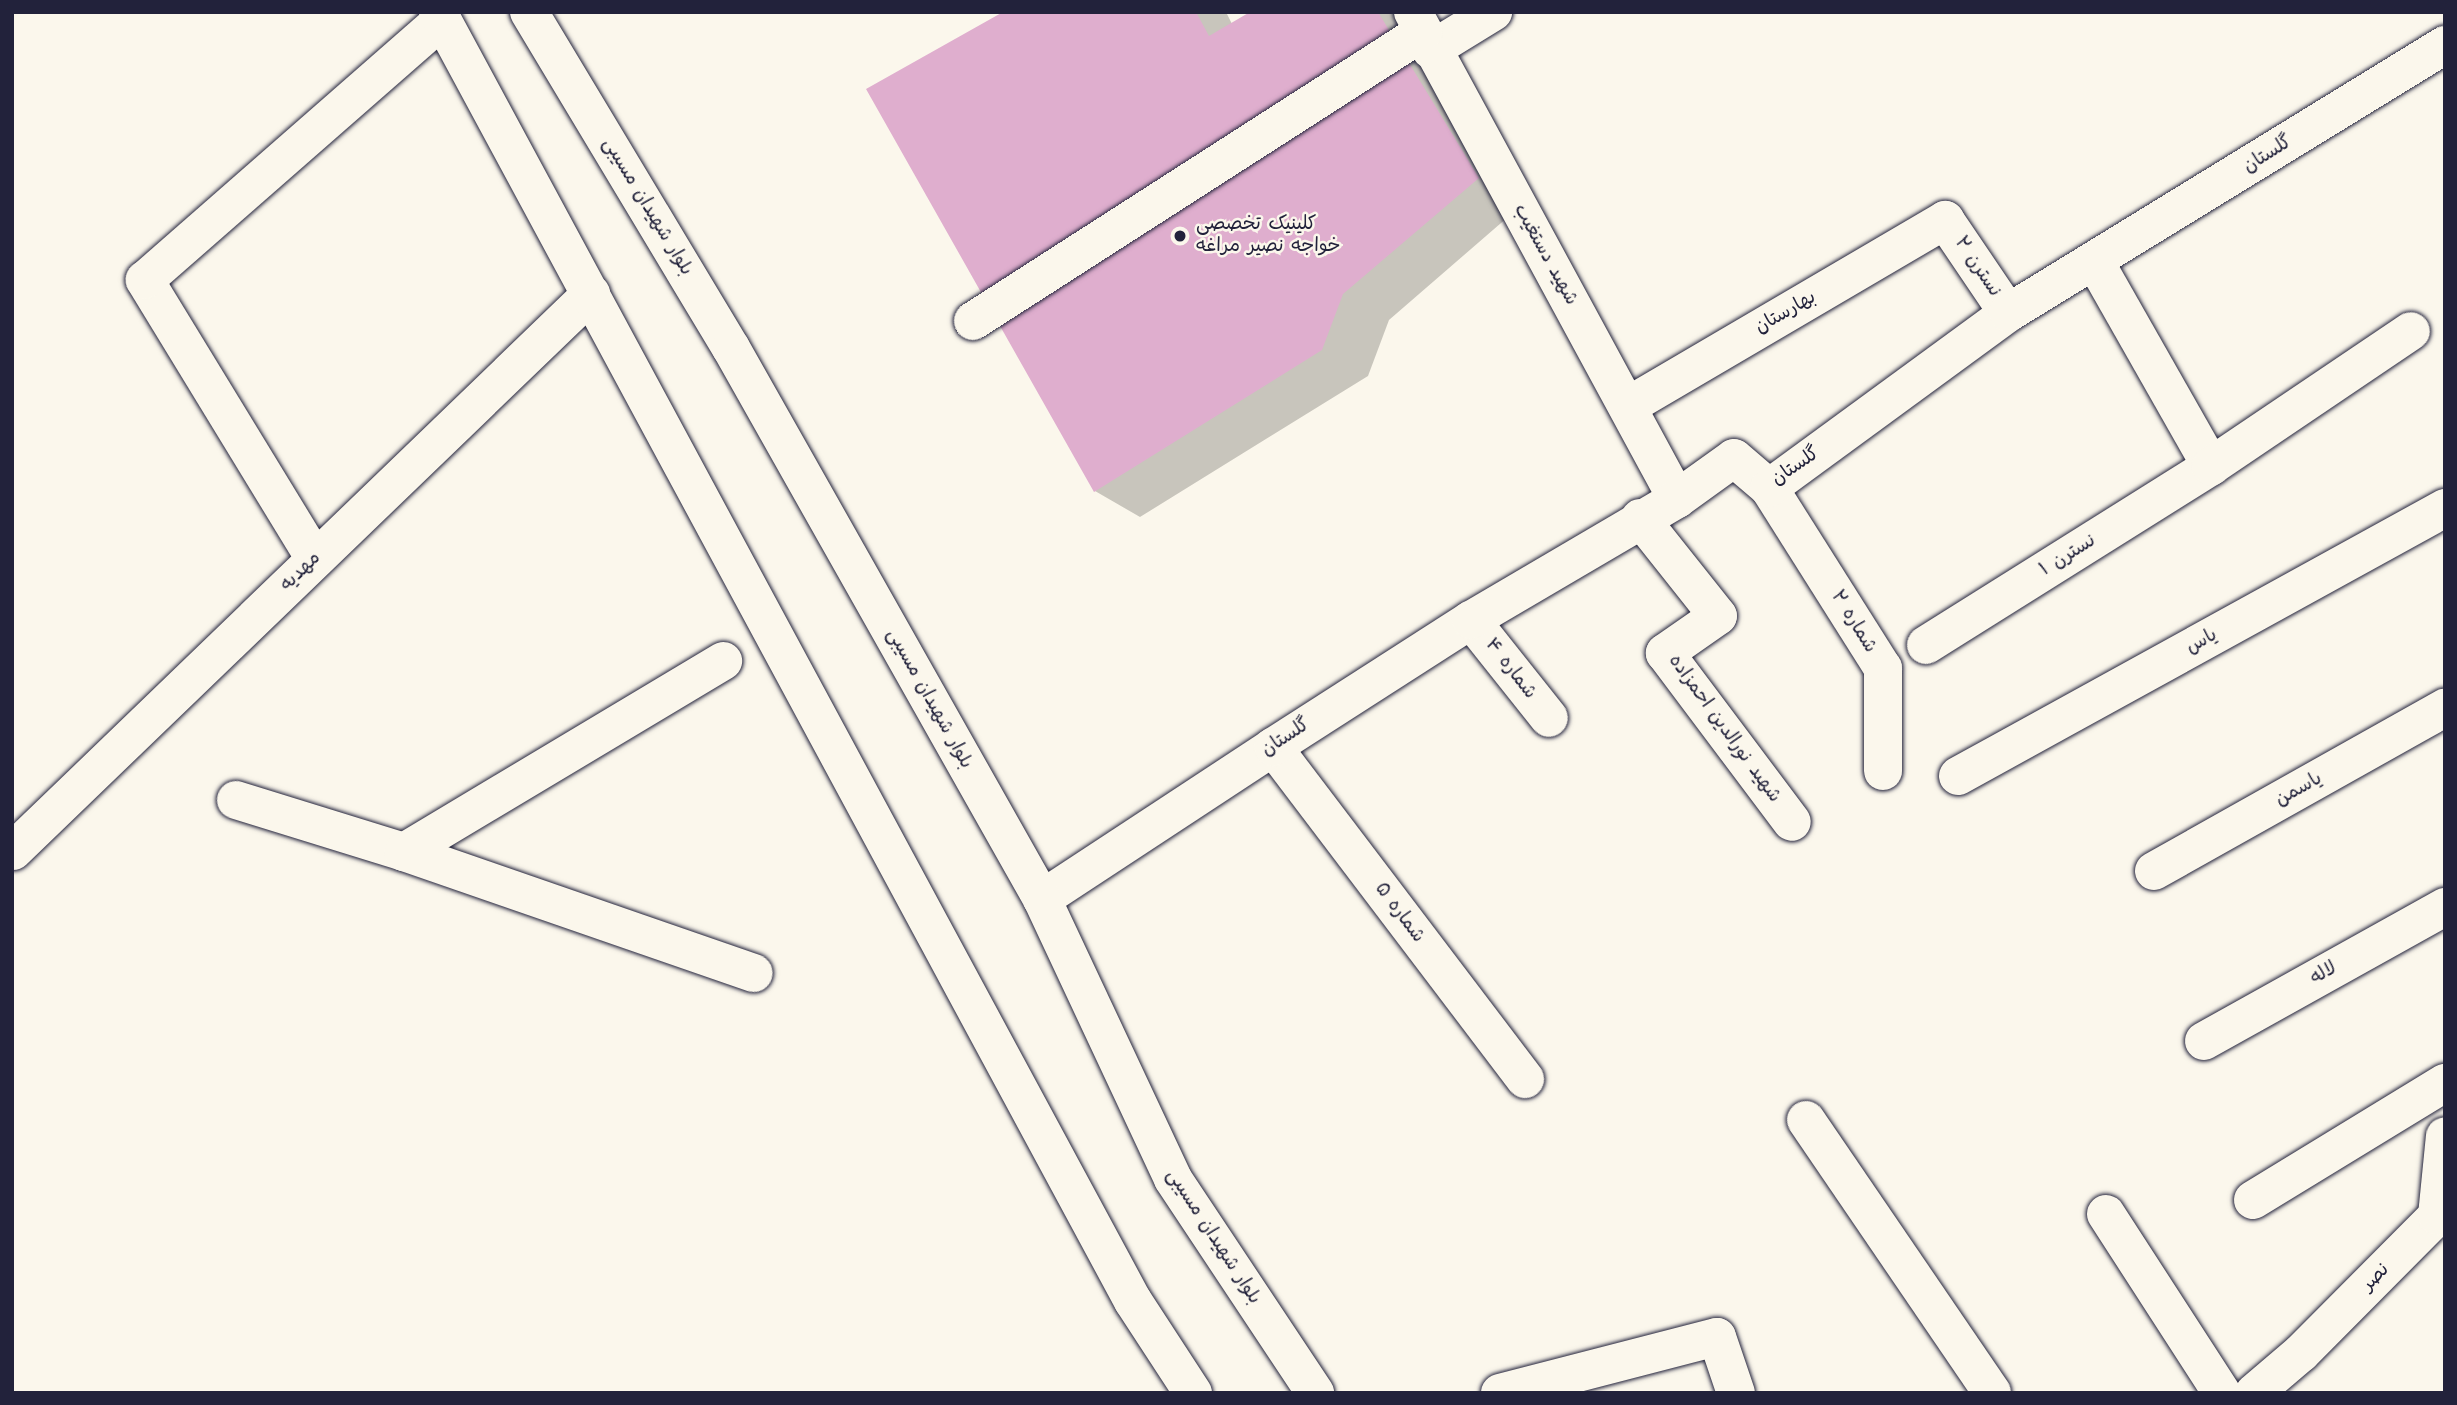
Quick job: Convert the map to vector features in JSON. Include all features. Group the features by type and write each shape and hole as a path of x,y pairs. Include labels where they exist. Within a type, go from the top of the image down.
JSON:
{"street":[{"name":"بلوار شهیدان مسیبی","path":"528,12 731,348 1041,899 1173,1179 1315,1393"},
{"path":"973,321 1422,32 1493,12"},
{"path":"315,559 145,280 440,16 1126,1289 1193,1393"},
{"name":"شهید دستغیب","path":"1422,32 1628,406 1676,499"},
{"name":"گلستان","path":"1041,899 1471,620 1676,499 1734,458 1769,488 2008,313 2445,45"},
{"name":"بهارستان","path":"1628,406 1945,220"},
{"name":"نسترن ۲","path":"1945,220 2008,313"},
{"path":"2095,262 2211,466"},
{"name":"مهدیه","path":"13,854 591,294"},
{"name":"نسترن ۱","path":"1926,645 2211,466 2411,331"},
{"name":"شماره ۲","path":"1769,488 1883,668 1883,771"},
{"name":"یاس","path":"1958,776 2445,508"},
{"name":"شهید نورالدین احمزاده","path":"1640,518 1718,616 1665,653 1792,822"},
{"name":"شماره ۴","path":"1471,620 1549,718"},
{"path":"404,852 723,661"},
{"name":"یاسمن","path":"2154,871 2445,708"},
{"name":"شماره ۵","path":"1273,747 1525,1079"},
{"path":"236,800 404,852 754,974"},
{"path":"12,842 13,854"},
{"name":"لاله","path":"2204,1041 2445,907"},
{"path":"2253,1200 2445,1083"},
{"path":"1806,1120 1992,1393"},
{"name":"نصر","path":"2255,1393 2301,1353 2437,1216 2445,1136"},
{"path":"2106,1214 2222,1393"},
{"path":"1500,1393 1717,1337 1736,1393"}],"building":[{"name":"کلینیک تخصصی خواجه نصیر مراغه","path":"1003,12 1196,12 1209,36 1250,12 1378,12 1479,178 1343,294 1322,350 1094,492 866,89"}],"place":[{"name":"کلینیک تخصصی خواجه نصیر مراغه","path":"1180,236"}]}
